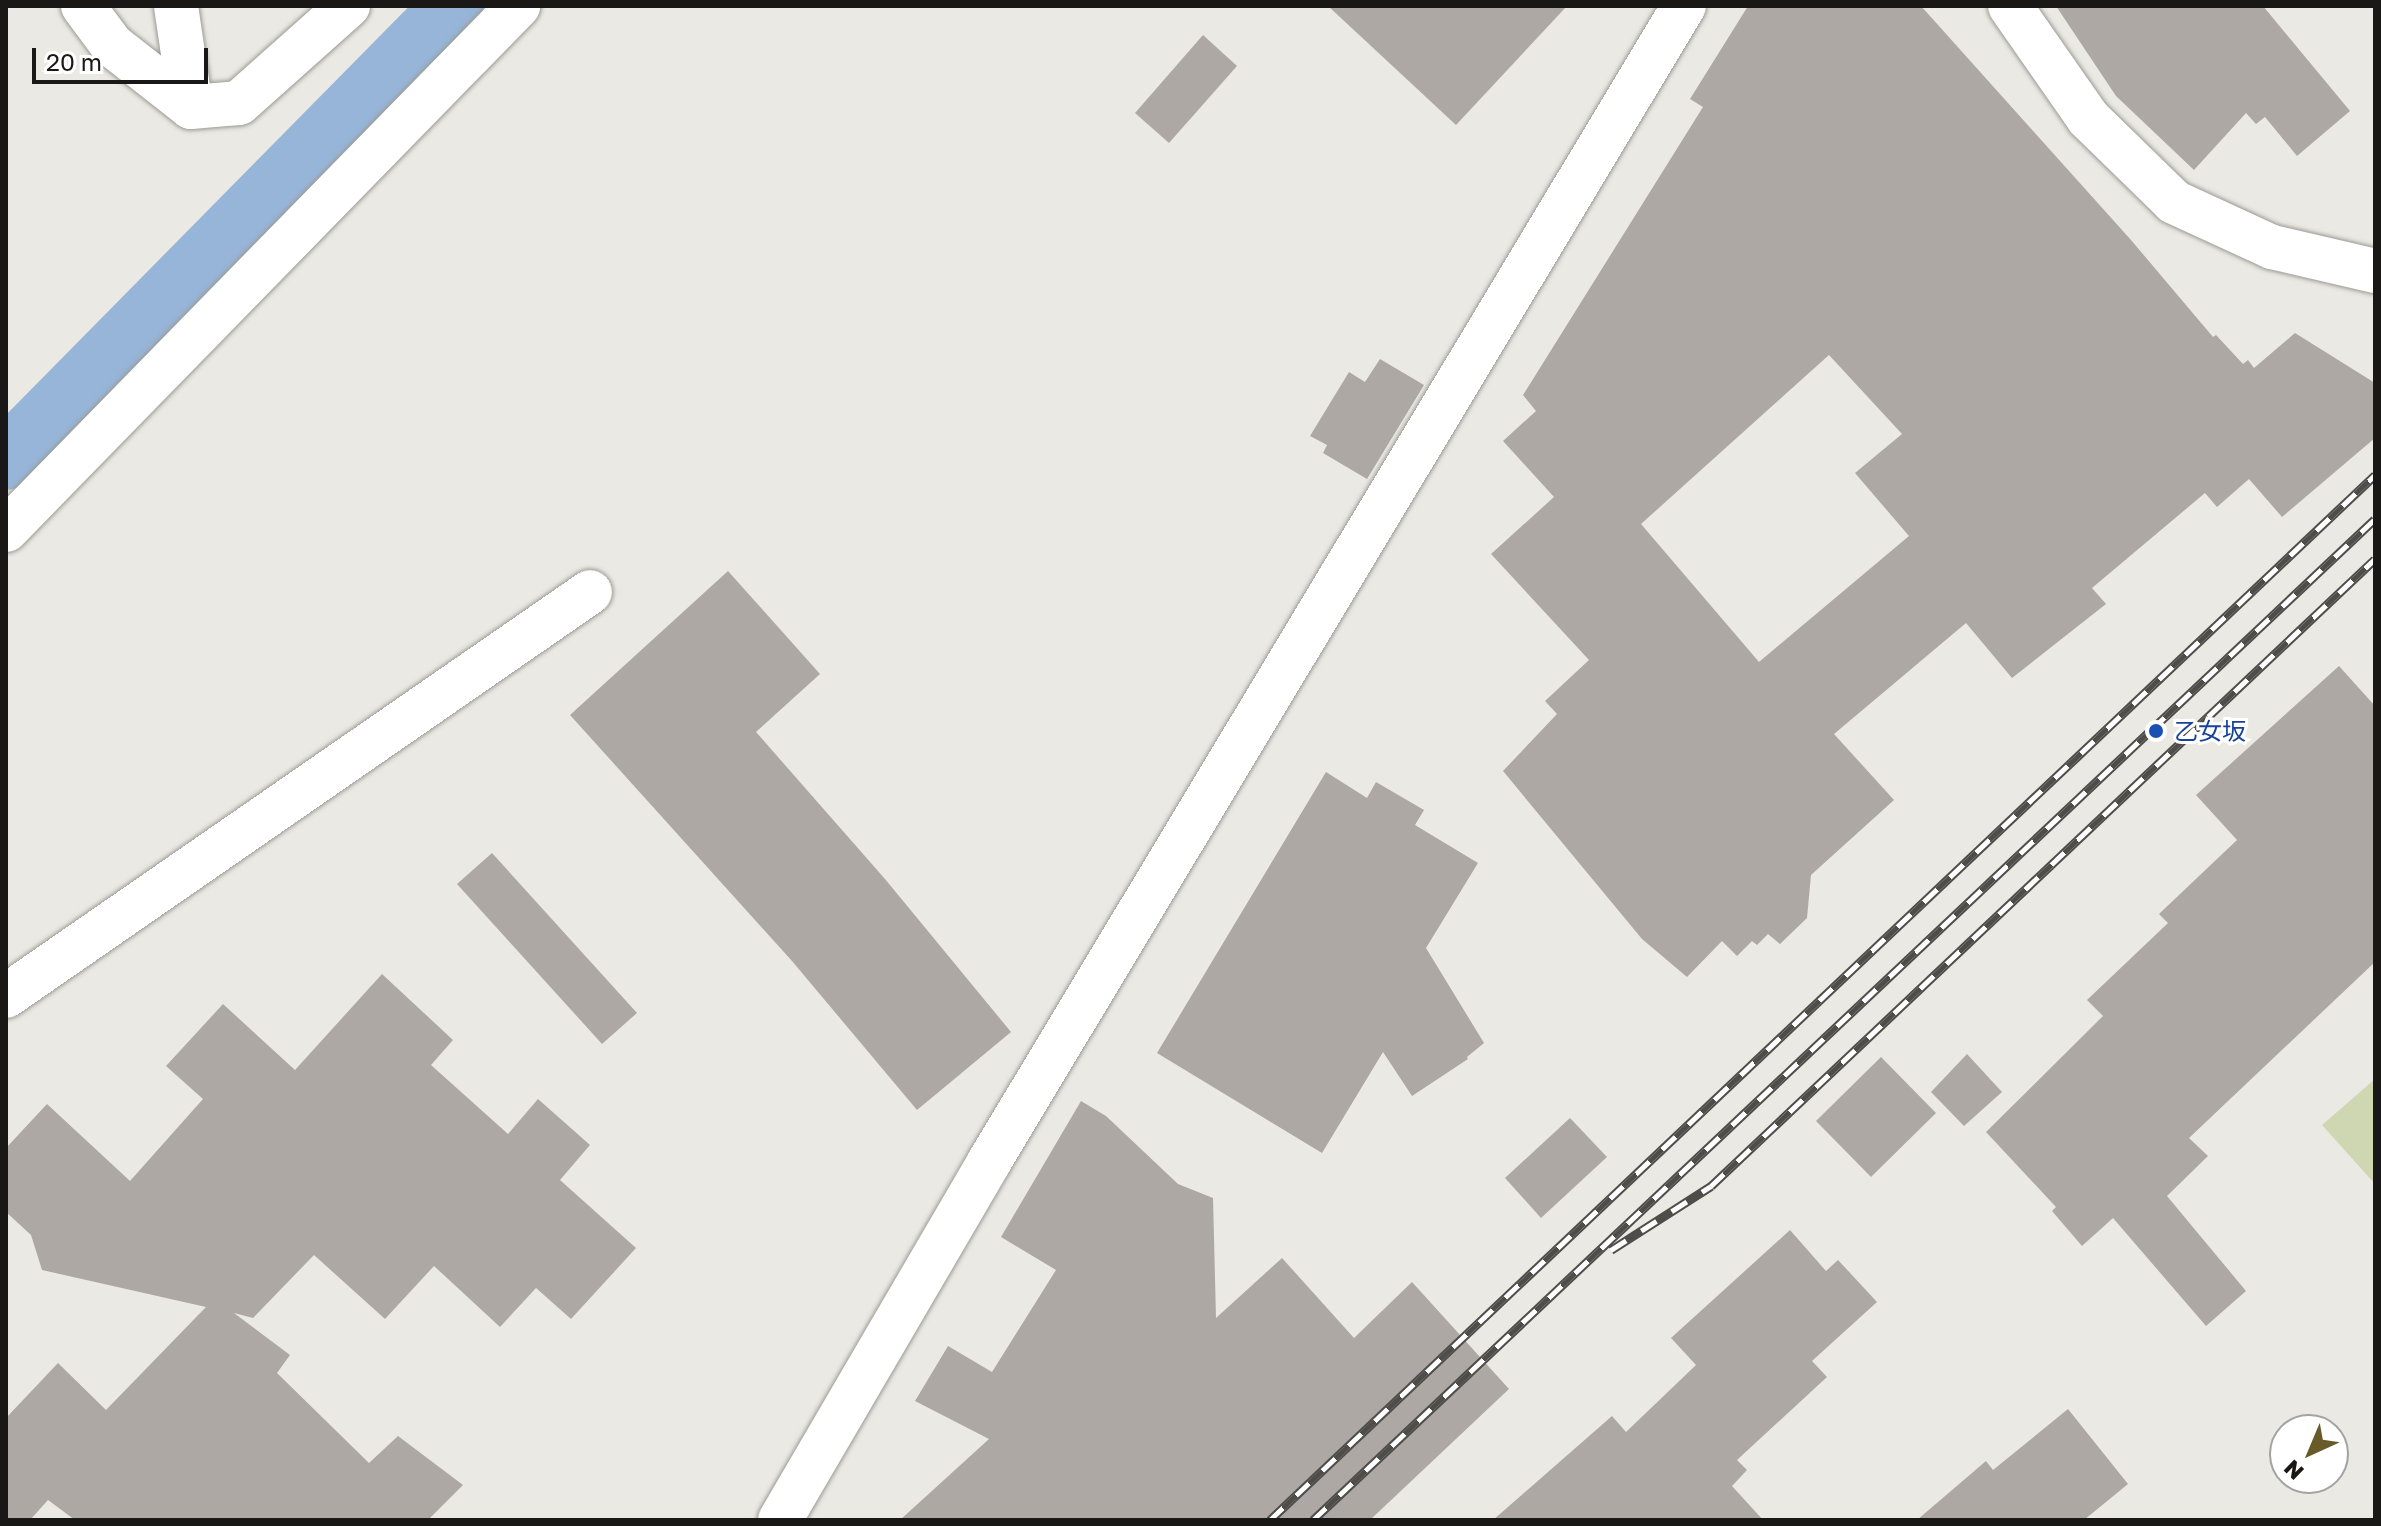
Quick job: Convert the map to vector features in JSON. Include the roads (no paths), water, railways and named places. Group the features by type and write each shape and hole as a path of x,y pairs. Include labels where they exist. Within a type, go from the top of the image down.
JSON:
{"street":[{"path":"83,6 112,45 191,107 239,103 348,6"},
{"path":"176,6 191,107"},
{"path":"6,530 518,6"},
{"path":"780,1520 989,1162 1684,6"},
{"path":"2010,6 2088,118 2174,202 2272,247 2375,271"},
{"path":"6,996 590,592"}],"waterway":[{"path":"6,459 453,6"}],"railway":[{"path":"1270,1520 2375,475"},
{"path":"1313,1520 2375,519"},
{"path":"1611,1250 1711,1186 2375,559"}],"place":[{"name":"乙女坂","path":"2156,731"}]}
